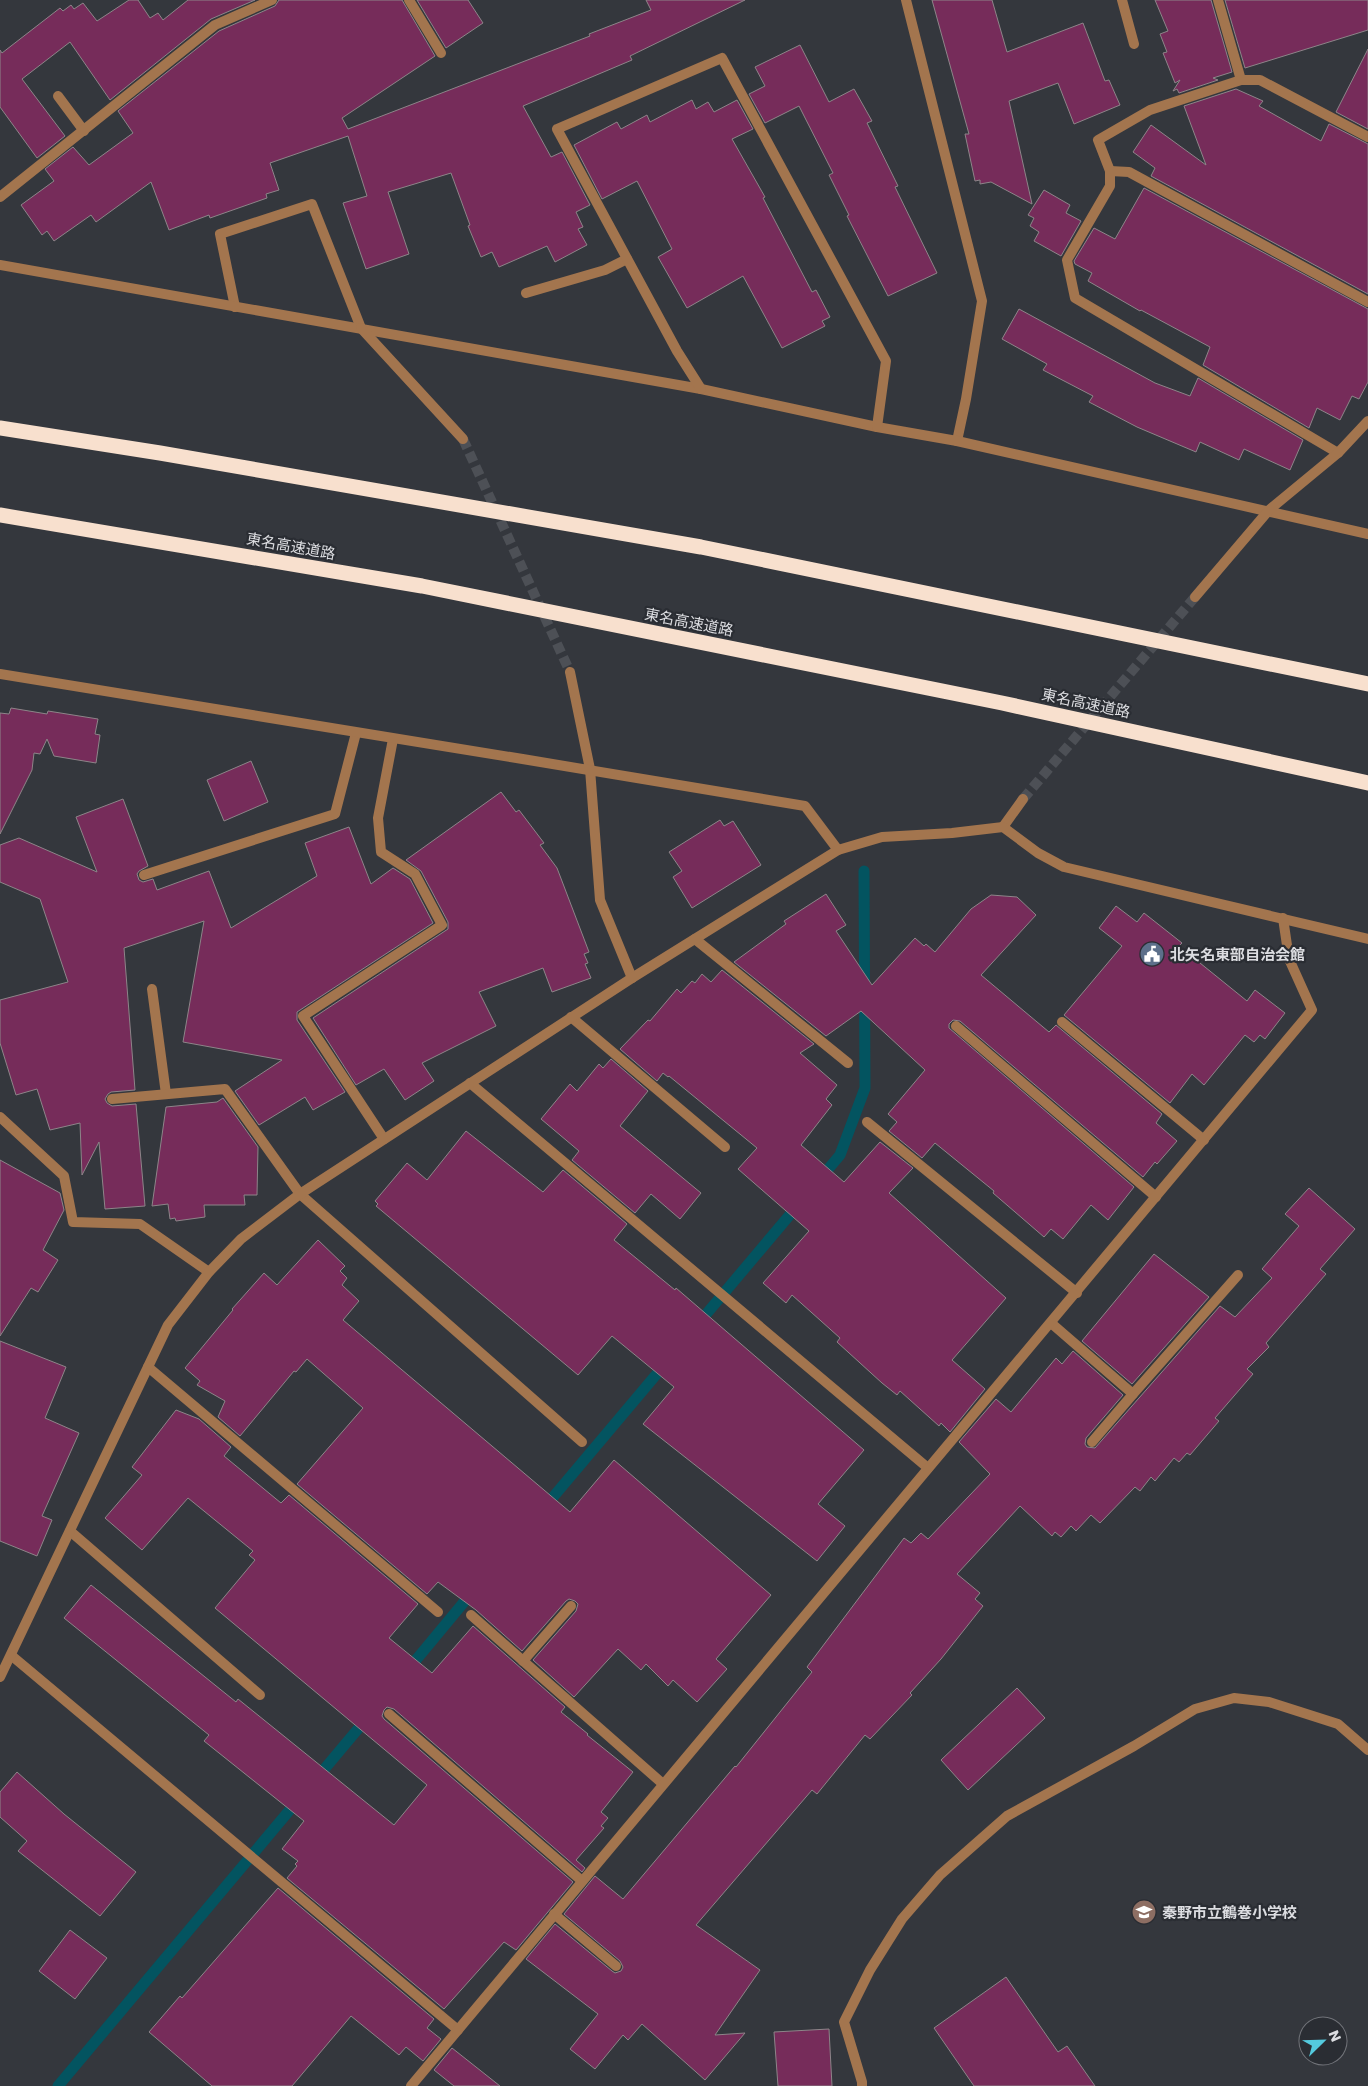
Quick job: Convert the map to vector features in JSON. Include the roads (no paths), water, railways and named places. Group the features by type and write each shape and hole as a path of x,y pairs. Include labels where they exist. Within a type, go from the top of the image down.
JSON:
{"highway":[{"path":"0,428 160,453 701,547 1368,684"},
{"name":"東名高速道路","path":"0,515 422,586 1002,703 1368,782"}],"street":[{"path":"0,197 215,25 272,0"},
{"path":"409,0 441,53"},
{"path":"906,0 982,300 966,399 957,441"},
{"path":"1122,0 1134,44"},
{"path":"1218,0 1241,80"},
{"path":"701,389 677,351 557,129 722,58 886,361 877,427"},
{"path":"1338,453 1075,298 1067,260 1110,186 1110,171 1098,140 1150,110 1241,80 1260,80 1368,137"},
{"path":"58,96 84,131"},
{"path":"1110,171 1128,172 1368,302"},
{"path":"235,307 220,234 312,204 362,328 463,439"},
{"path":"526,293 605,270 627,259"},
{"path":"0,265 701,389 877,427 957,441 1269,510 1368,534"},
{"path":"1195,597 1269,510 1338,453 1368,421"},
{"path":"570,672 590,769 600,900 632,978"},
{"path":"0,674 393,739 590,769 805,806 838,850"},
{"path":"144,875 335,814 356,733"},
{"path":"384,1140 303,1016 442,925 415,874 381,852 378,818 393,739"},
{"path":"1003,827 1024,799"},
{"path":"1,1673 12,1656 168,1325 209,1272 241,1239 300,1194 571,1017 838,850 882,838 1003,827 1038,853 1064,867 1368,939"},
{"path":"411,2086 928,1468 1077,1293 1312,1010 1289,959 1283,918"},
{"path":"695,939 848,1064"},
{"path":"152,989 166,1094"},
{"path":"571,1017 725,1147"},
{"path":"1062,1022 1204,1140"},
{"path":"956,1026 1156,1197"},
{"path":"470,1083 928,1468"},
{"path":"112,1099 225,1089 300,1194 582,1442"},
{"path":"0,1117 64,1176 73,1222 140,1224 209,1272"},
{"path":"867,1122 1077,1293"},
{"path":"1092,1442 1238,1275"},
{"path":"1051,1323 1132,1394"},
{"path":"148,1367 438,1612"},
{"path":"70,1531 260,1696"},
{"path":"523,1661 571,1606"},
{"path":"471,1615 663,1784"},
{"path":"12,1656 458,2030"},
{"path":"862,2086 844,2022 870,1970 902,1919 940,1876 1007,1816 1134,1746 1195,1709 1234,1698 1269,1702 1338,1724 1368,1750"},
{"path":"389,1714 582,1881"},
{"path":"554,1914 616,1966"}],"waterway":[{"path":"819,1180 840,1155 865,1088 864,871"},
{"path":"697,1325 799,1204"},
{"path":"543,1509 666,1363"},
{"path":"406,1672 474,1590"},
{"path":"316,1779 368,1717"},
{"path":"58,2086 299,1799"}],"tunnel":[{"path":"463,439 570,672"},
{"path":"1023,799 1195,597"}],"place":[{"name":"北矢名東部自治会館","path":"1152,954"},
{"name":"秦野市立鶴巻小学校","path":"1144,1912"}]}
